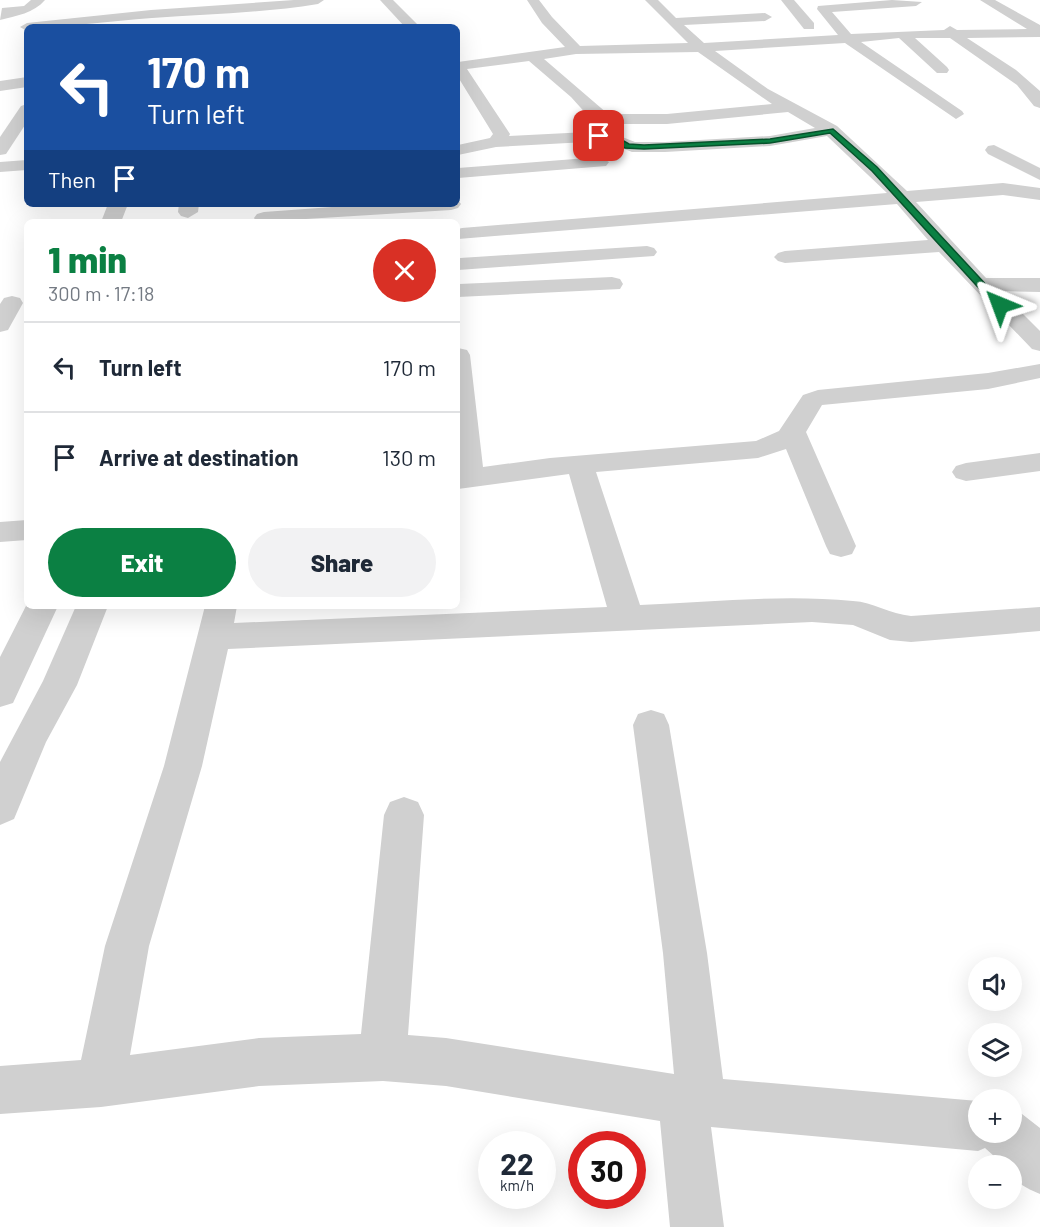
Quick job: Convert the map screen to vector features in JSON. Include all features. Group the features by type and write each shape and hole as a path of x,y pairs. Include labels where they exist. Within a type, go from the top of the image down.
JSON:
{"street":[{"path":"0,16 7,11 27,9 39,0"},
{"path":"77,24 234,4 293,4 318,0"},
{"path":"386,0 410,24"},
{"path":"533,0 547,20 576,50"},
{"path":"787,0 798,9 809,26"},
{"path":"986,0 1040,32"},
{"path":"956,114 848,39 823,9 915,1 936,15 955,34 1033,90 1040,103"},
{"path":"293,4 304,16"},
{"path":"655,4 677,14 765,17"},
{"path":"174,12 179,24"},
{"path":"677,14 699,47 751,84 831,130 902,198 980,284 1040,344"},
{"path":"0,29 24,27"},
{"path":"460,67 576,50 699,47 902,34 1040,32"},
{"path":"902,34 942,70"},
{"path":"531,55 577,94 595,114 605,119 658,119 792,107"},
{"path":"1002,68 1030,68"},
{"path":"0,86 24,82"},
{"path":"464,83 499,127 501,138 496,142"},
{"path":"0,150 24,113"},
{"path":"460,150 496,142 607,136 628,146 665,147 770,141 831,130"},
{"path":"994,150 1040,176"},
{"path":"460,173 600,162"},
{"path":"0,167 24,165"},
{"path":"460,247 902,198 1003,189 1040,194"},
{"path":"264,218 382,207"},
{"path":"785,257 944,245"},
{"path":"460,247 647,252"},
{"path":"460,301 612,284"},
{"path":"980,284 1040,285"},
{"path":"0,325 12,303"},
{"path":"460,396 464,479 580,465 737,453 780,443 794,434 812,400 827,395 988,381 1040,372"},
{"path":"794,434 841,546"},
{"path":"966,472 1040,462"},
{"path":"580,465 627,618"},
{"path":"0,532 24,530"},
{"path":"0,693 41,609"},
{"path":"0,807 28,739 74,653 91,609"},
{"path":"101,1083 126,946 168,820 218,622 627,618 841,610 857,613 890,627 911,630 1040,619"},
{"path":"651,725 685,953 697,1227"},
{"path":"383,1057 404,815"},
{"path":"0,1090 101,1083 260,1062 383,1057 446,1062 692,1101 968,1125"},
{"path":"1019,1143 1040,1168"}],"route":[{"path":"599,136 613,137 624,145 632,147 665,147 770,141 831,130 875,169 1000,305"}]}
